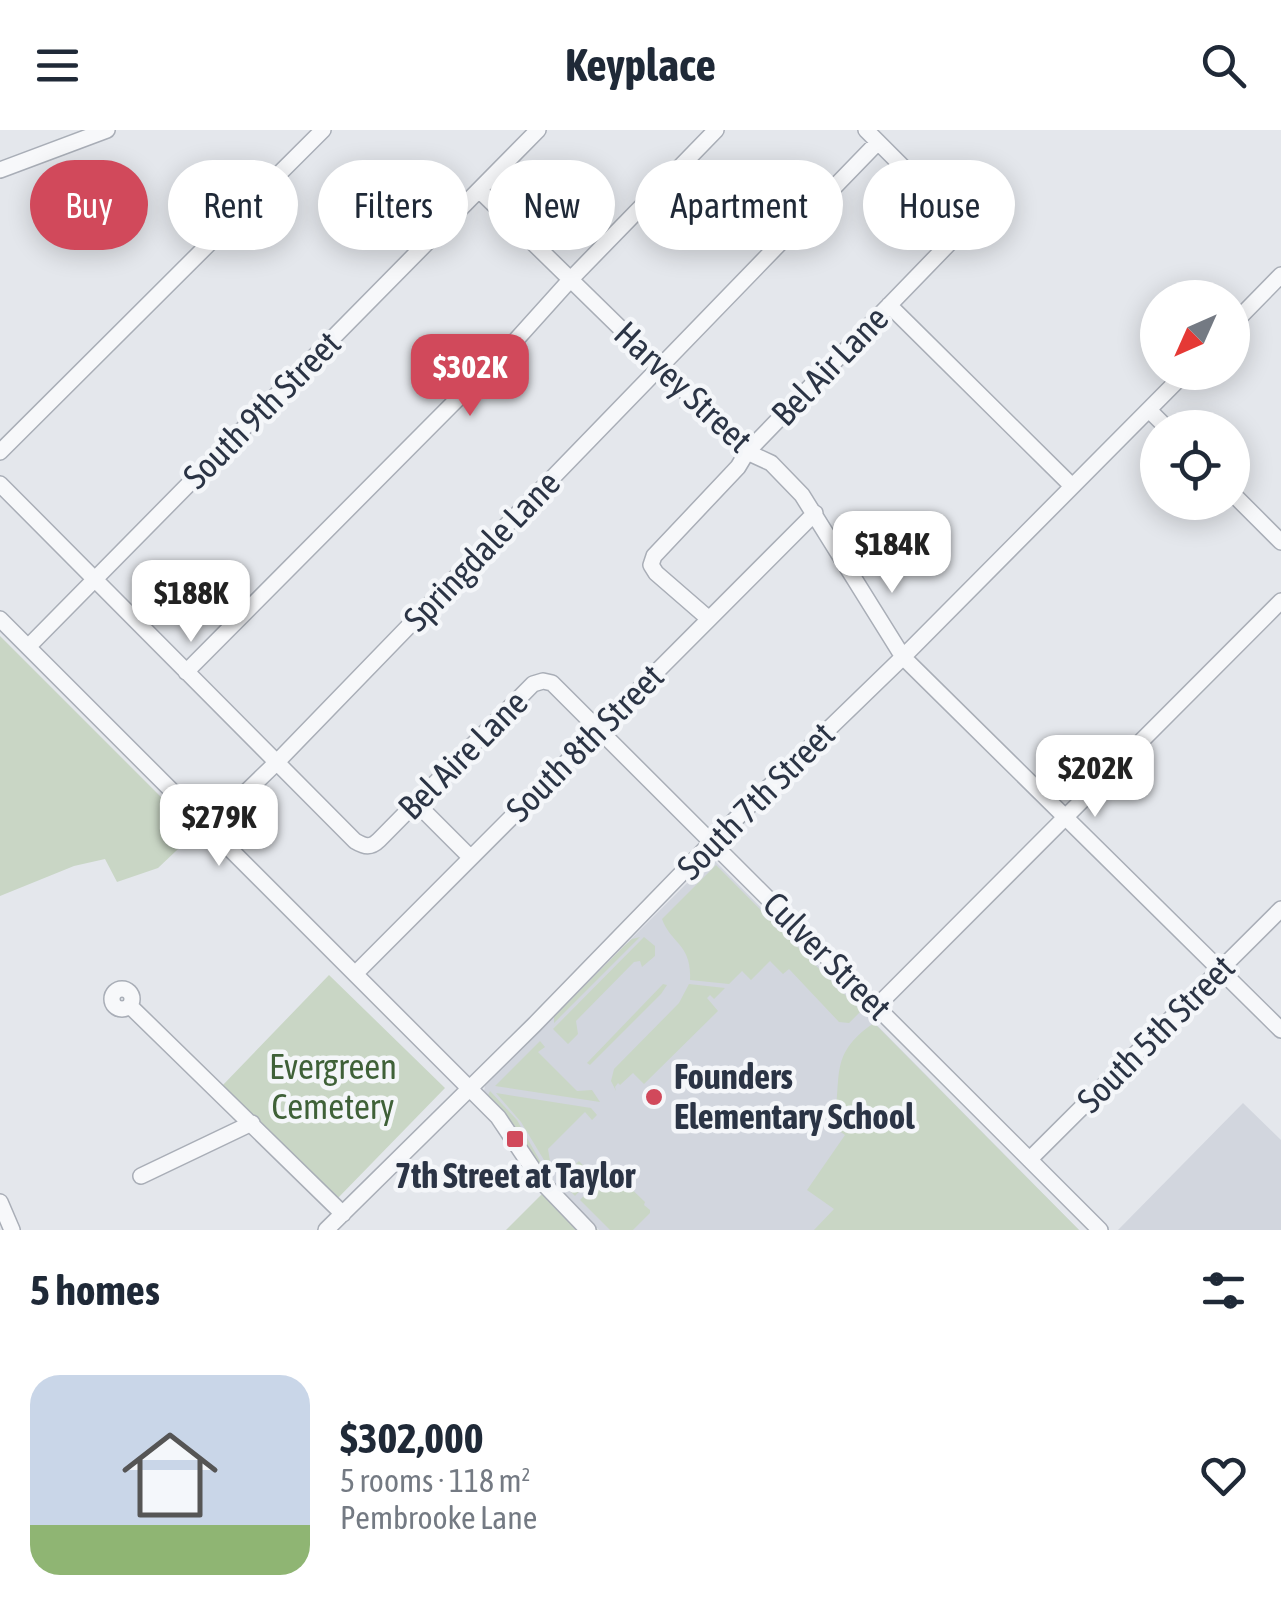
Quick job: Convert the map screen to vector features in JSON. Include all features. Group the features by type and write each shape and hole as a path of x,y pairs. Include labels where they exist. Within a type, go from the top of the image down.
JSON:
{"street":[{"path":"0,170 106,130"},
{"path":"0,452 324,130"},
{"name":"South 9th Street","path":"28,647 538,130"},
{"path":"186,672 516,340 716,130"},
{"path":"866,130 878,142"},
{"name":"Bel Air Lane","path":"708,619 653,569 652,562 738,467 746,452 964,228 878,142"},
{"name":"Springdale Lane","path":"209,828 878,142"},
{"name":"Harvey Street","path":"480,190 746,452 780,470 815,513 903,658 1281,1030"},
{"path":"1250,307 1281,276"},
{"path":"889,306 1072,486"},
{"name":"South 7th Street","path":"1149,410 1168,390"},
{"name":"South 7th Street","path":"326,1230 1140,419"},
{"path":"0,484 277,762"},
{"path":"1250,512 1281,542"},
{"name":"South 8th Street","path":"355,974 815,513"},
{"path":"877,1006 1281,601"},
{"path":"0,619 498,1117 549,1190 588,1230"},
{"name":"Bel Aire Lane","path":"277,762 355,841 370,846 534,684 543,680 552,684"},
{"name":"Culver Street","path":"552,684 1100,1230"},
{"path":"416,803 470,857"},
{"name":"South 5th Street","path":"1030,1160 1281,909"},
{"path":"130,1006 342,1214"},
{"path":"141,1176 252,1123"},
{"path":"0,1202 12,1230"}],"shaded area":[{"path":"712,858 1079,1230 599,1230 552,1184 514,1125 484,1092 485,1085"},
{"path":"1243,1103 1281,1140 1281,1230 1118,1230"}],"green space":[{"path":"0,636 196,832 158,868 117,882 105,859 74,866 0,896"},
{"path":"716,865 861,1011 849,1023 839,1022 789,969 783,974 770,961 751,980 742,971 729,984 690,980 688,959 662,919"},
{"path":"640,937 554,1023 554,1017 624,946"},
{"path":"644,937 655,946 655,956 642,967 640,961 634,962 576,1021 578,1034 568,1044 553,1029"},
{"name":"Evergreen Cemetery","path":"329,975 445,1088 337,1199 221,1087"},
{"path":"663,984 667,985 661,994 590,1065 587,1063"},
{"path":"689,984 725,988 714,999 710,995 707,998 718,1011 644,1084 633,1073 618,1083 616,1091 611,1081 614,1069 679,1003"},
{"path":"874,1023 1079,1230 814,1230 834,1209 807,1190 845,1135 832,1126 843,1058 859,1035"},
{"path":"540,1041 545,1047 538,1052 577,1091 592,1090 600,1102 495,1086"},
{"path":"490,1091 517,1120 544,1168 538,1166 514,1125 488,1095"},
{"path":"496,1093 591,1108 597,1115 592,1120 585,1112 548,1149 547,1165 521,1122"},
{"path":"579,1161 593,1176 575,1196 559,1180"},
{"path":"614,1172 650,1210 633,1230 610,1230 580,1200"},
{"path":"552,1184 598,1230 506,1230"}],"place":[{"name":"Founders Elementary School","path":"654,1097"},
{"name":"7th Street at Taylor","path":"515,1139"}]}
